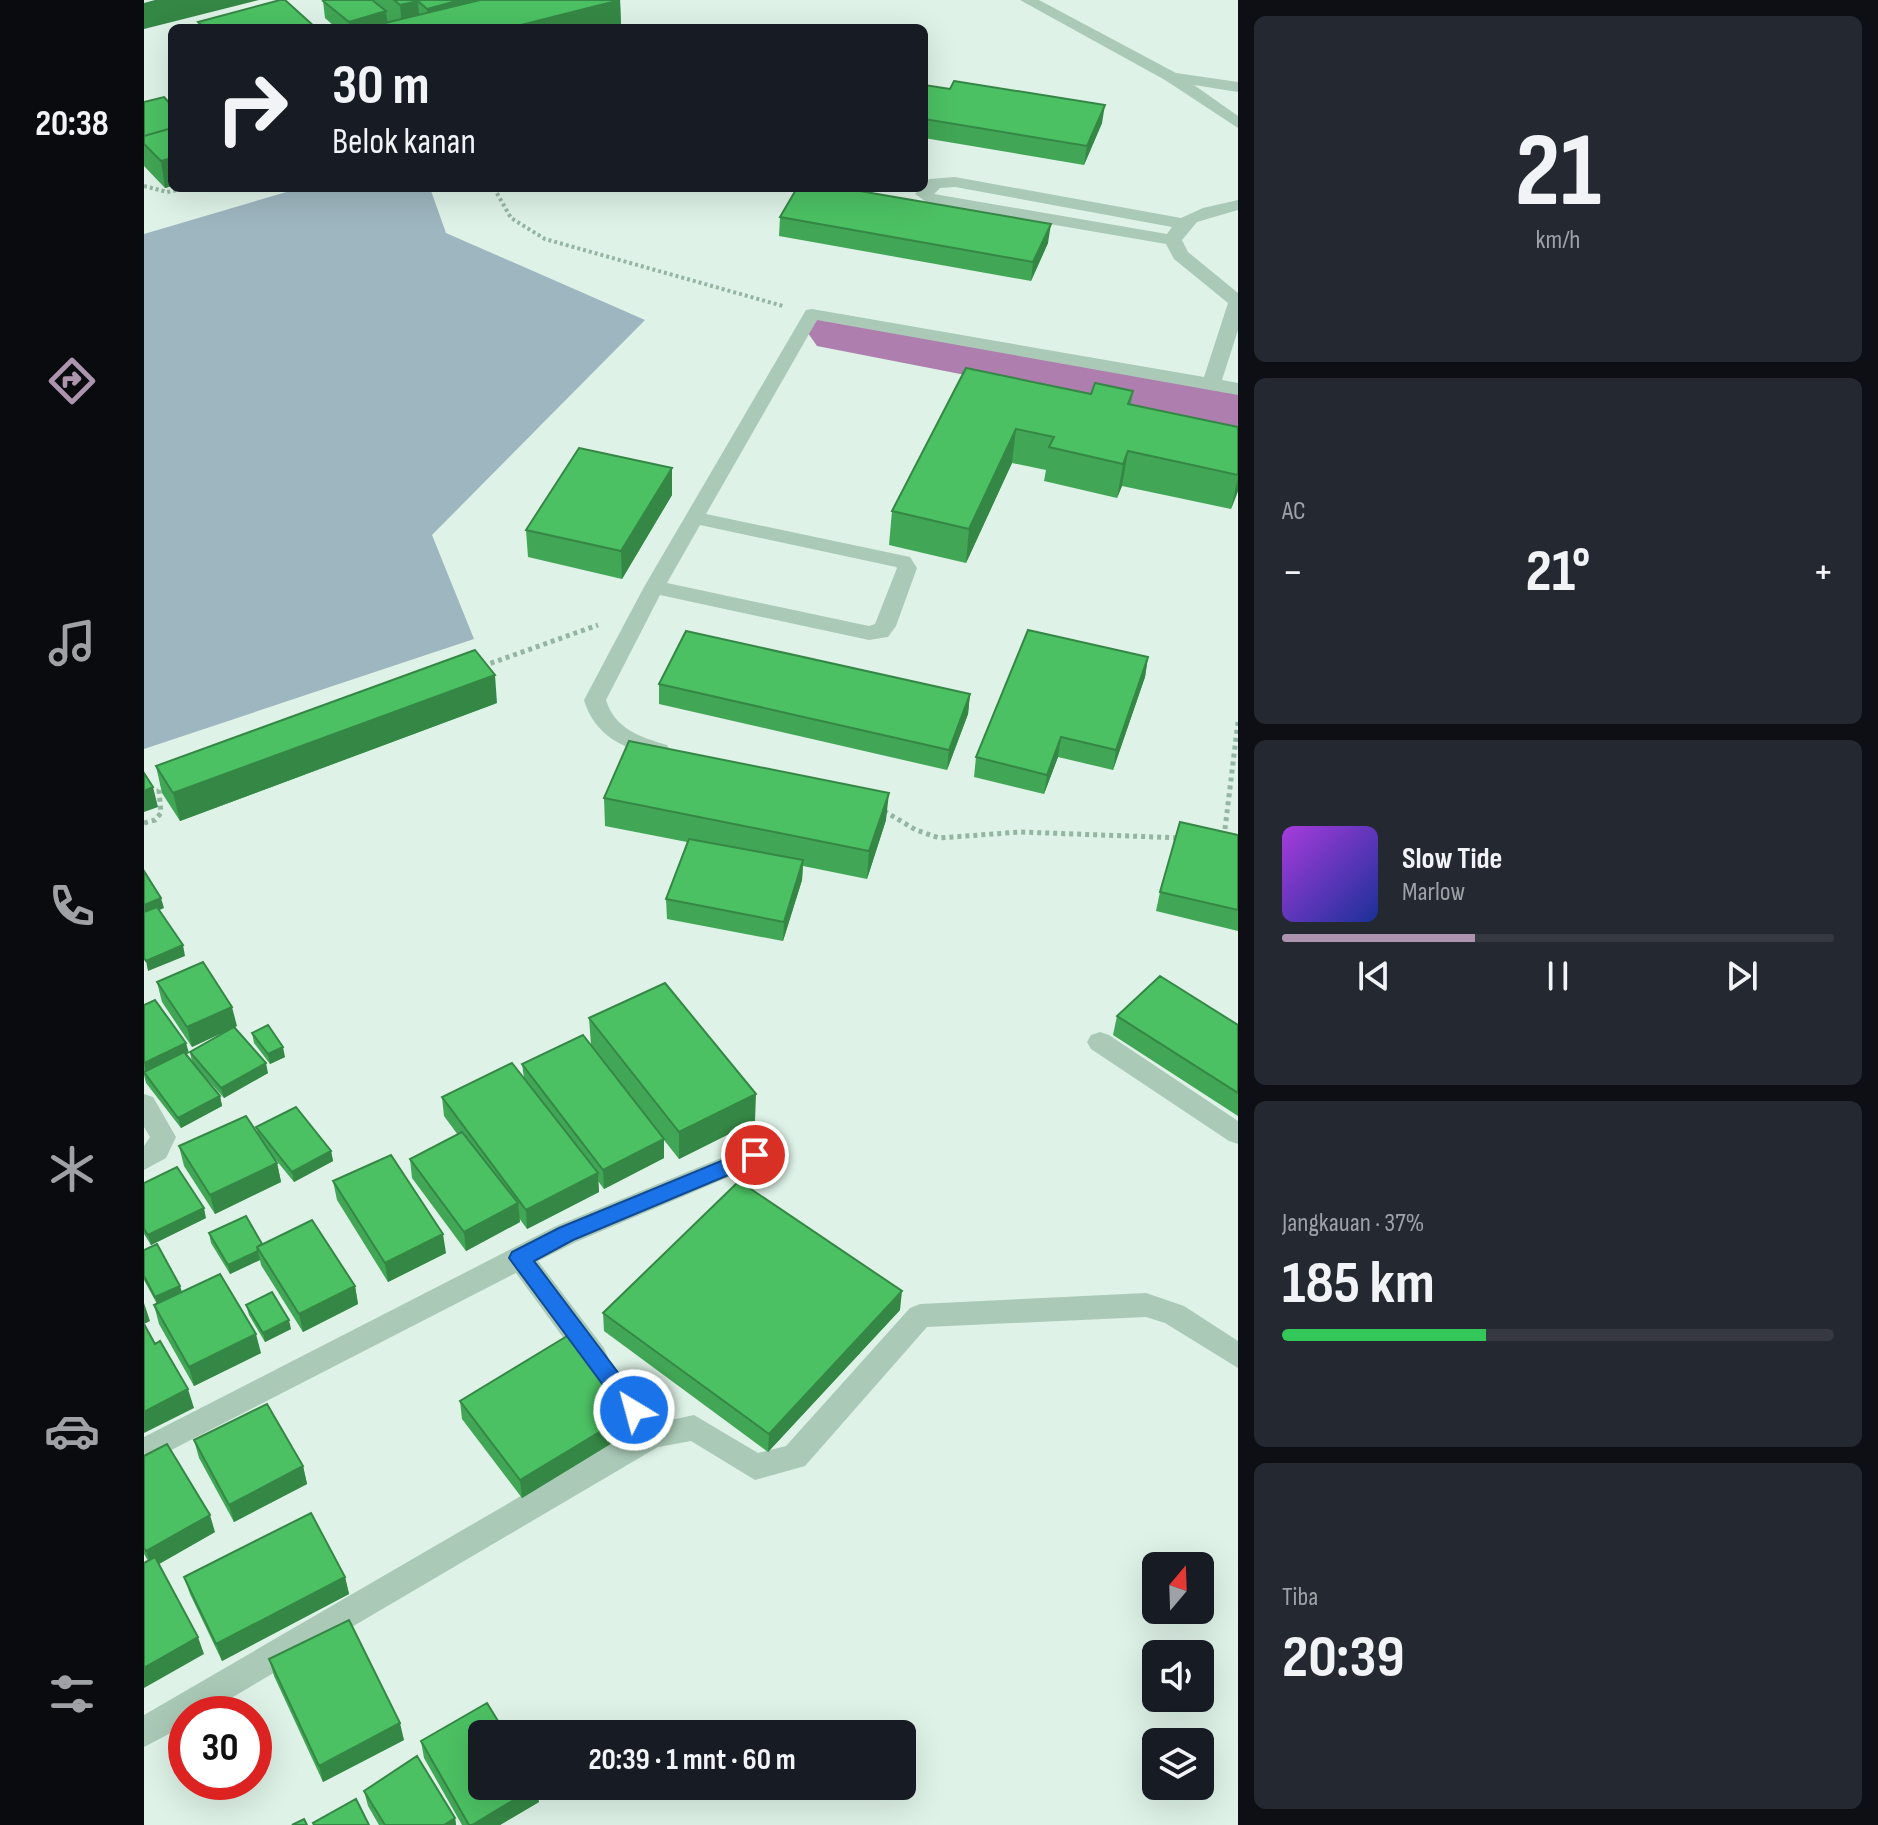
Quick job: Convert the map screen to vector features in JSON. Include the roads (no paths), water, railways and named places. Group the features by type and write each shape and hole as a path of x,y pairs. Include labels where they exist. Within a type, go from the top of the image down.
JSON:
{"street":[{"path":"1028,0 1171,77 1238,123"},
{"path":"1171,77 1238,87"},
{"path":"928,190 935,183 955,182 1181,223 1195,216 1238,205"},
{"path":"926,192 924,194 928,198 1173,240"},
{"path":"1173,240 1181,223"},
{"path":"1173,240 1180,255 1238,302 1211,384"},
{"path":"681,755 622,738 596,709 595,700 654,587 812,314 1238,389"},
{"path":"654,587 869,633 880,632 885,626 907,568 903,562 694,518"},
{"path":"1100,1042 1238,1134"},
{"path":"144,1104 163,1137 157,1151 144,1159"},
{"path":"144,1451 566,1234 755,1155"},
{"path":"520,1258 653,1435"},
{"path":"144,1732 653,1435 694,1428 755,1467 795,1457 920,1316 1146,1305 1174,1314 1238,1356"}],"waterway":[{"path":"839,333 1238,408"}]}
